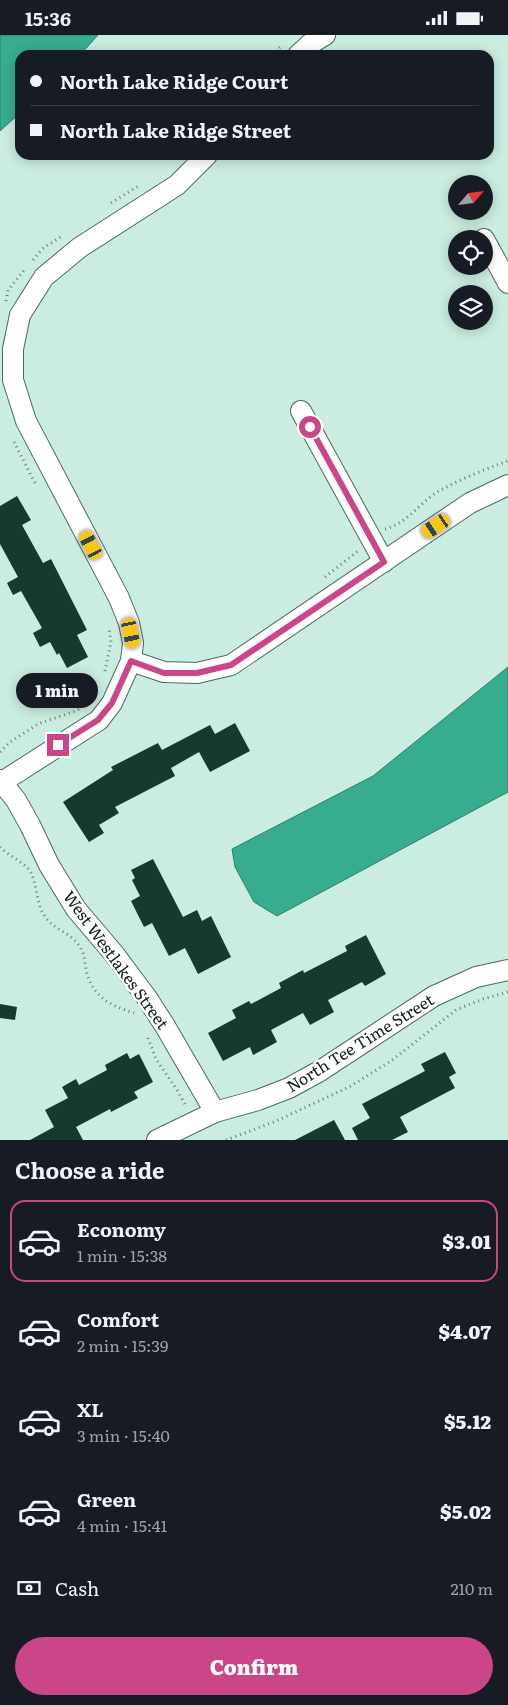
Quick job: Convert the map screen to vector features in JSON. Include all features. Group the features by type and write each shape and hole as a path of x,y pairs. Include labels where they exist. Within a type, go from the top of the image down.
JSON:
{"street":[{"path":"304,50 325,35"},
{"path":"1,781 98,720 112,703 131,661 133,643 129,623 119,598 26,421 13,380 13,349 20,315 44,277 79,249 177,185 202,160"},
{"path":"493,256 508,283"},
{"path":"301,411 384,562"},
{"path":"131,661 164,673 197,673 231,665 470,503 508,485"},
{"name":"West Westlakes Street","path":"1,781 16,800 49,865 76,909 115,955 147,998 166,1026 215,1112"},
{"name":"North Tee Time Street","path":"157,1140 215,1112 289,1089 320,1071 434,996 476,977 508,970"}],"path":[{"path":"14,440 16,449 40,491"},
{"path":"104,674 111,642 108,623"},
{"path":"0,751 10,742 38,724 78,710 96,689"},
{"path":"0,847 31,873 44,915 56,927 71,935 83,951 86,971 92,987 100,997 119,1008 134,1013 138,1019"},
{"path":"226,1140 274,1122 349,1087 391,1061 456,1010 483,999 508,992"},
{"path":"146,1030 156,1059 194,1121"}],"shaded area":[{"path":"0,35 98,35 84,50 15,50 15,118 0,131"},
{"path":"508,667 508,792 277,916 254,902 235,867 232,849 373,776"}],"building":[{"path":"17,496 31,520 22,525 43,563 51,559 87,630 77,635 88,657 67,668 59,653 57,655 50,642 40,647 33,633 42,628 21,591 13,595 7,583 18,577 0,544 0,506"},
{"path":"235,723 250,751 210,772 199,752 171,768 175,776 115,807 119,813 99,825 104,833 89,842 63,802 113,770 111,767 158,743 162,750 210,725 215,734"},
{"path":"153,859 183,917 197,910 202,921 211,916 231,957 198,974 185,948 169,956 152,923 144,927 131,901 140,896 132,880 135,878 131,870"},
{"path":"366,935 386,974 365,986 362,982 328,1000 334,1012 310,1025 303,1013 271,1030 277,1042 253,1055 250,1047 223,1061 208,1033 236,1018 232,1010 249,1001 251,1004 281,988 279,983 303,970 304,973 347,951 345,946"},
{"path":"0,1004 17,1007 15,1020 0,1018"},
{"path":"445,1052 456,1073 449,1077 455,1088 400,1117 408,1132 392,1140 358,1140 352,1128 370,1118 362,1104 425,1071 421,1064"},
{"path":"127,1053 130,1059 139,1054 153,1082 134,1092 138,1098 111,1112 110,1109 76,1127 83,1140 30,1140 54,1127 45,1110 68,1098 62,1087 76,1079 79,1085 107,1070 105,1065"},
{"path":"334,1120 345,1140 295,1140"}],"route":[{"path":"58,745 98,720 112,703 131,661 164,673 197,673 231,665 384,562 310,427"}]}
